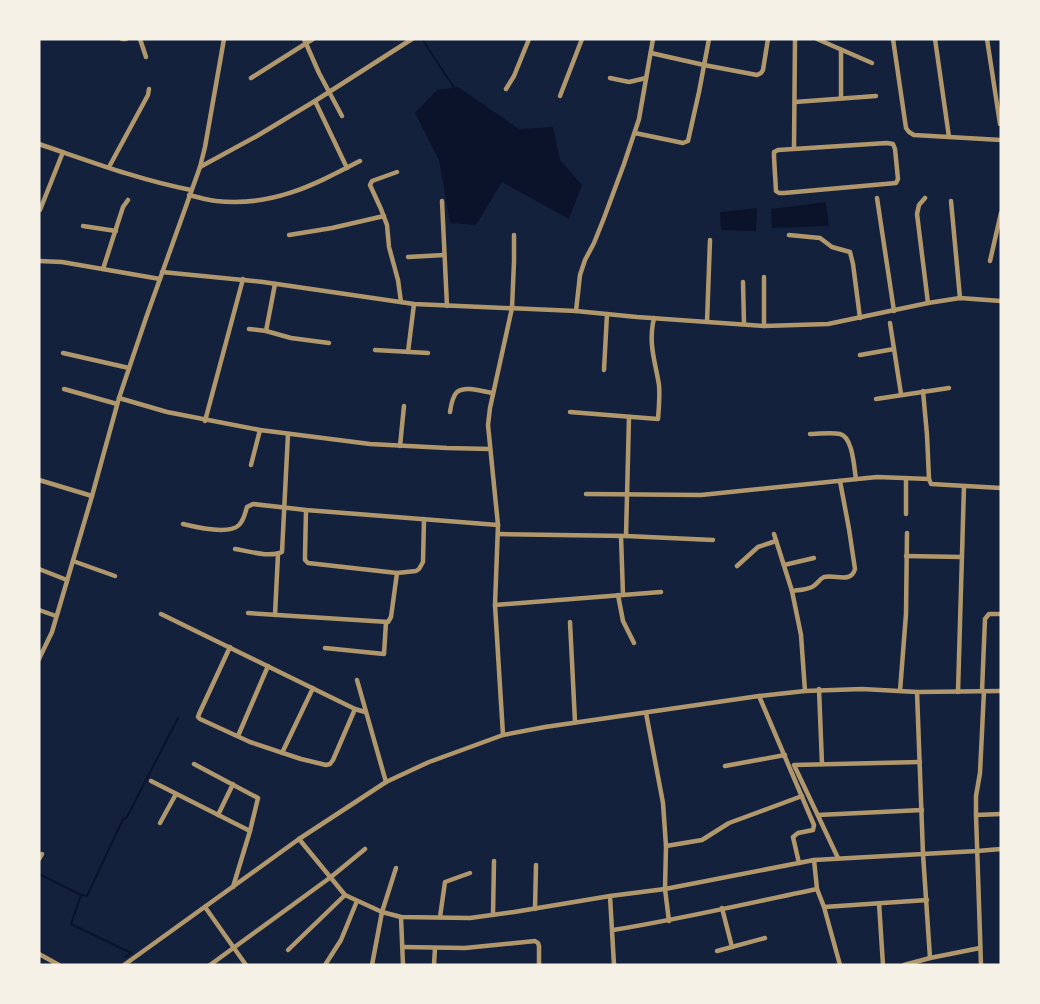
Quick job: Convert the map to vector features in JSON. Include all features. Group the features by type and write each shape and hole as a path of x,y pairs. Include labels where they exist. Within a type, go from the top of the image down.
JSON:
{"street":[{"path":"140,39 146,57"},
{"path":"39,659 48,642 93,496 117,404 200,168 224,39"},
{"path":"251,78 305,41 313,39"},
{"path":"200,168 330,92 412,39"},
{"path":"506,89 514,76 529,39"},
{"path":"560,96 582,39"},
{"path":"576,311 580,275 635,133 653,39"},
{"path":"635,133 688,141 709,39"},
{"path":"651,53 759,75 763,70 768,39"},
{"path":"794,148 795,39"},
{"path":"817,39 872,63"},
{"path":"893,39 909,132 914,135 1001,140"},
{"path":"935,39 949,137"},
{"path":"987,39 1000,124"},
{"path":"305,41 342,117"},
{"path":"841,50 841,98"},
{"path":"610,78 629,82 646,78"},
{"path":"109,168 148,95 149,89"},
{"path":"795,102 876,96"},
{"path":"315,101 347,168"},
{"path":"891,143 895,148 898,180 894,183 779,193 776,189 774,152 794,148 891,143"},
{"path":"39,144 214,201 258,201 290,194 360,161"},
{"path":"40,210 63,152"},
{"path":"397,172 370,183 388,230 389,247 398,280 401,303"},
{"path":"877,198 894,311"},
{"path":"925,198 919,205 917,214 928,303"},
{"path":"103,269 123,207 128,200"},
{"path":"442,201 447,306"},
{"path":"951,201 960,298"},
{"path":"990,261 1001,213"},
{"path":"289,235 384,216"},
{"path":"83,226 116,231"},
{"path":"503,735 495,605 498,525 488,425 512,308 514,235"},
{"path":"789,235 820,238 832,247 850,252 854,264 860,318"},
{"path":"707,322 710,240"},
{"path":"408,257 444,255"},
{"path":"39,261 62,261 160,279"},
{"path":"162,272 243,279 401,303 576,311 764,326 828,324 960,298 1001,301"},
{"path":"764,277 764,326"},
{"path":"205,420 243,279"},
{"path":"743,282 744,324"},
{"path":"266,331 276,284"},
{"path":"408,352 414,304"},
{"path":"604,369 607,314"},
{"path":"570,412 658,419 659,386 651,338 654,318"},
{"path":"890,323 901,394"},
{"path":"249,329 329,343"},
{"path":"860,355 894,349"},
{"path":"375,350 428,353"},
{"path":"63,353 129,368"},
{"path":"64,388 117,404"},
{"path":"876,399 949,388"},
{"path":"450,412 455,395 461,390 493,393"},
{"path":"923,391 931,484 1001,488"},
{"path":"119,398 167,412 288,434 400,446 490,449"},
{"path":"400,446 404,406"},
{"path":"629,417 621,595 623,621 633,643"},
{"path":"251,465 261,430"},
{"path":"275,615 278,554 282,551 288,434"},
{"path":"810,434 839,434 846,437 851,449 856,479"},
{"path":"586,494 701,495 877,477 929,479"},
{"path":"906,478 906,514"},
{"path":"39,480 93,496"},
{"path":"792,591 813,587 824,578 847,577 854,573 840,481"},
{"path":"958,692 964,486"},
{"path":"183,524 203,528 234,528 240,523 250,505 498,525"},
{"path":"306,510 304,555 308,563 398,573 416,571 422,565 424,519"},
{"path":"900,691 906,614 907,533"},
{"path":"498,534 713,540"},
{"path":"774,534 792,591 802,644 805,690"},
{"path":"737,567 758,547 776,541"},
{"path":"235,549 278,554"},
{"path":"906,556 962,557"},
{"path":"784,565 814,558"},
{"path":"73,561 115,576"},
{"path":"39,569 67,580"},
{"path":"248,613 386,622 391,617 398,573"},
{"path":"495,605 661,592"},
{"path":"39,610 56,616"},
{"path":"160,614 365,712"},
{"path":"981,965 976,796 980,773 985,619 989,614 1001,614"},
{"path":"325,648 384,654 386,622"},
{"path":"570,622 575,722"},
{"path":"230,648 198,717 282,753 328,765 333,760 355,709"},
{"path":"238,736 268,666"},
{"path":"357,680 386,782"},
{"path":"282,753 313,688"},
{"path":"819,689 822,764"},
{"path":"124,964 299,839 386,782 429,762 503,735 575,722 805,690 1001,692"},
{"path":"917,692 923,854 930,958"},
{"path":"759,696 814,825 813,830 798,833 793,837 799,863"},
{"path":"646,713 662,792 669,921"},
{"path":"725,766 785,754"},
{"path":"838,858 794,765 920,762"},
{"path":"194,764 258,798 232,887"},
{"path":"150,781 250,831"},
{"path":"218,814 233,784"},
{"path":"160,823 176,794"},
{"path":"666,846 702,840 729,823 802,796"},
{"path":"818,815 922,810"},
{"path":"976,814 1001,814"},
{"path":"299,839 345,895 382,912 401,917 440,918 470,918 666,889 814,860 1001,849"},
{"path":"210,965 331,877 365,849"},
{"path":"814,860 817,889 840,965"},
{"path":"493,915 494,861"},
{"path":"535,909 536,865"},
{"path":"372,965 382,912 396,868"},
{"path":"440,918 445,882 470,873"},
{"path":"613,930 669,921 817,889"},
{"path":"288,950 345,895"},
{"path":"610,896 614,965"},
{"path":"325,965 341,940 357,900"},
{"path":"824,907 927,900"},
{"path":"879,903 884,965"},
{"path":"205,907 246,965"},
{"path":"722,908 732,947"},
{"path":"401,917 404,965"},
{"path":"717,951 765,938"},
{"path":"402,947 473,948 535,941 539,946 539,965"},
{"path":"434,965 435,948"},
{"path":"906,965 980,948"},
{"path":"39,954 59,965"}],"water":[{"path":"458,87 519,129 553,127 560,160 582,185 569,219 502,182 476,225 450,223 439,160 415,113 437,90"},
{"path":"826,202 829,226 772,228 771,209"},
{"path":"757,208 756,231 721,230 720,212"}],"waterway":[{"path":"422,39 455,89"},
{"path":"81,895 87,896 123,819 127,817 178,718"},
{"path":"39,874 81,895 71,924 131,953 125,957"}]}
